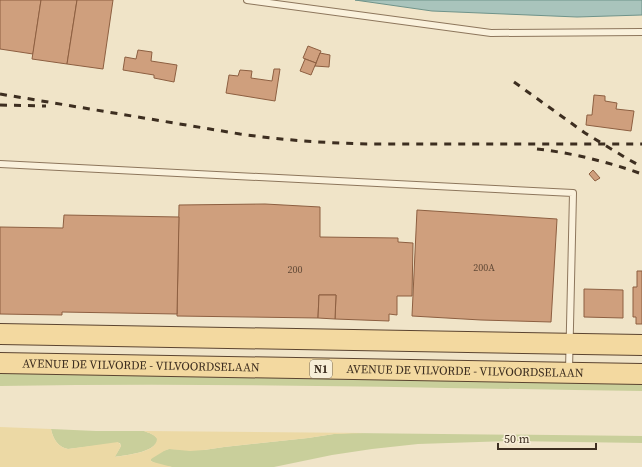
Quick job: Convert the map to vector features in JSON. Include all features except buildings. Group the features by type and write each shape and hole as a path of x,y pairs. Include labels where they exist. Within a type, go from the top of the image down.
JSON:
{"main road":[{"path":"0,334 642,345"},
{"name":"AVENUE DE VILVORDE - VILVOORDSELAAN","path":"0,363 642,374"}],"lane":[{"path":"247,0 491,33 642,32"},
{"path":"0,164 573,194 569,373"}],"green space":[{"path":"0,371 642,382 642,391 241,385 0,386"},
{"path":"51,429 144,431 158,439 156,444 146,450 114,457 121,446 120,443 68,449 56,442"},
{"path":"351,433 642,436 642,443 509,441 418,444 332,455 274,467 172,467 164,466 150,460 158,453 169,449 204,450"}],"sand":[{"path":"0,427 51,429 56,442 68,449 118,442 121,446 115,457 133,454 152,447 157,439 156,437 144,431 365,433 334,434 204,450 190,451 169,449 151,459 153,462 172,467 0,467"}],"water":[{"path":"355,0 642,0 642,15 577,17 432,11"}],"railway":[{"path":"514,82 585,133 642,167"},
{"path":"0,94 240,134 303,141 367,144 642,144"},
{"path":"0,105 46,106"},
{"path":"537,149 590,158 642,174"}]}
